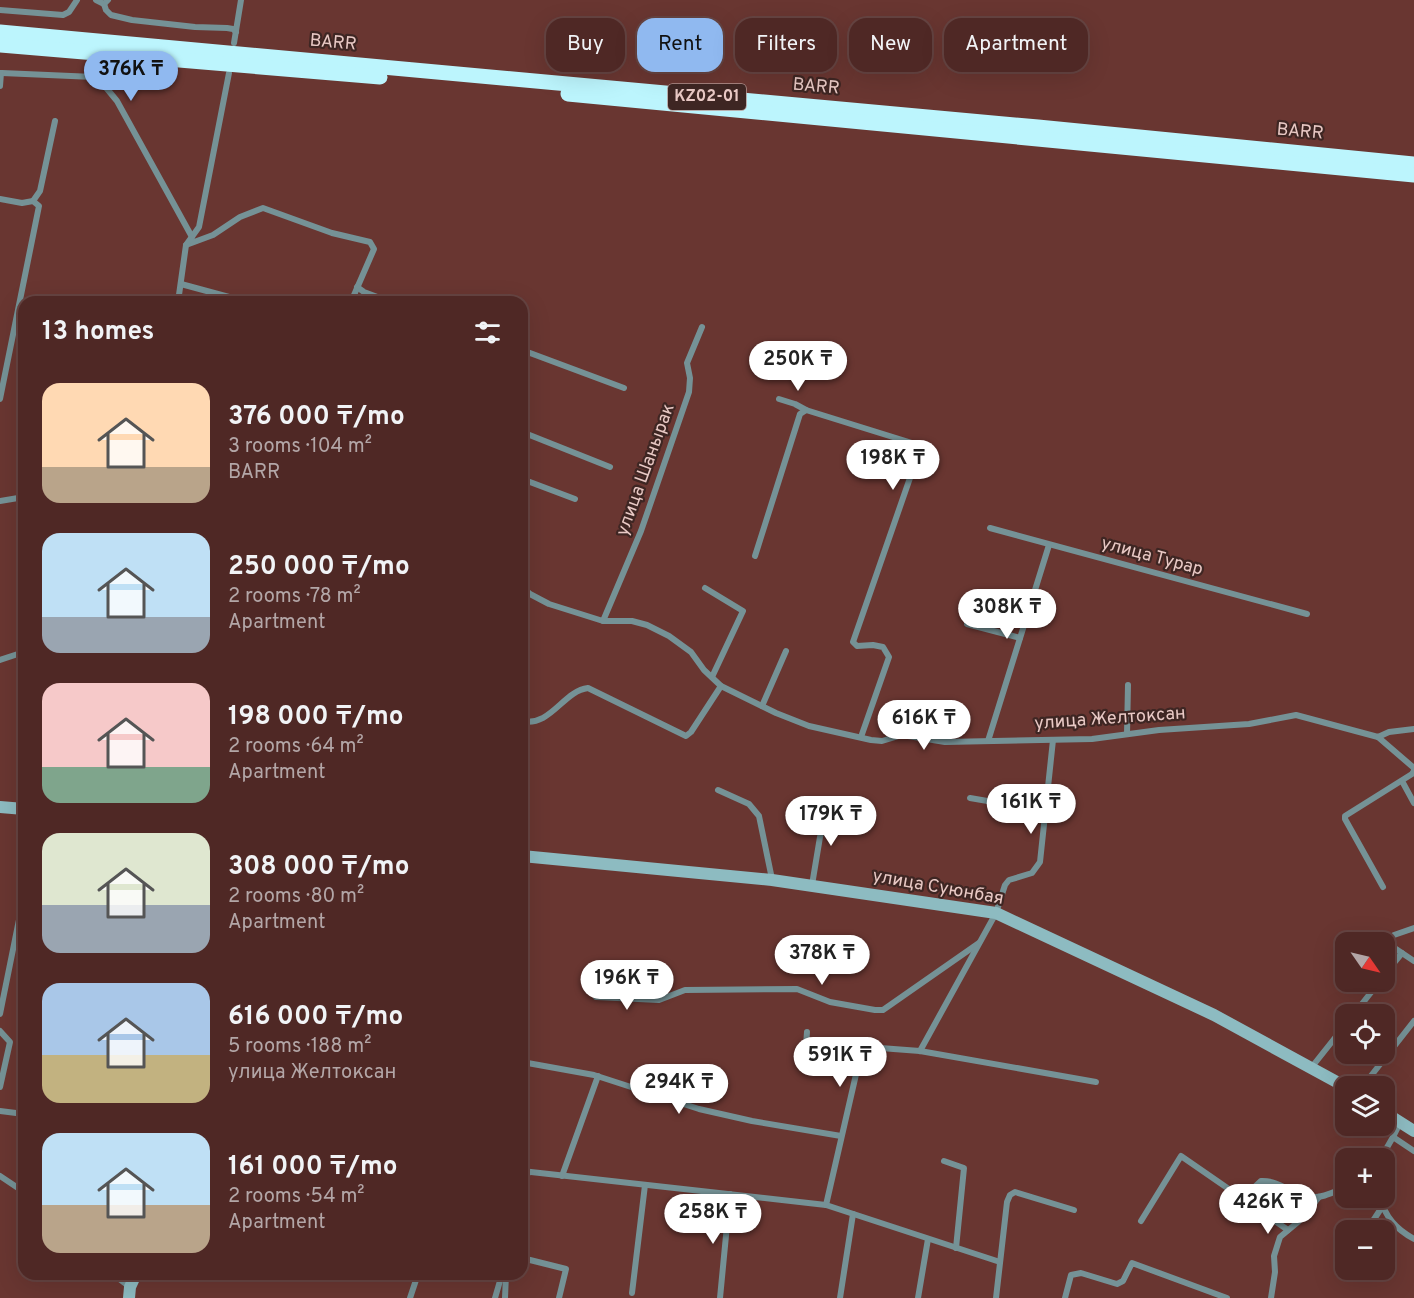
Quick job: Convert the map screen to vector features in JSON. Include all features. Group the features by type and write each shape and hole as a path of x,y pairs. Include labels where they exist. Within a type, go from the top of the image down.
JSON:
{"highway":[{"name":"BARR","path":"0,32 1038,127 1414,164"},
{"name":"BARR","path":"0,45 468,84 1414,175"}],"main road":[{"path":"0,807 18,808"},
{"name":"улица Суюнбая","path":"528,857 772,880 996,913 1214,1015 1335,1081"},
{"path":"1395,1119 1414,1131"}],"street":[{"path":"0,10 63,15 69,12 77,0"},
{"path":"96,0 106,2 106,10 113,16 195,27 227,28 236,33"},
{"path":"234,43 241,0"},
{"path":"0,86 1,73 94,77 103,84 117,101 192,237"},
{"path":"179,296 186,245 199,227 229,73"},
{"path":"0,199 22,203 33,201 40,191 55,122"},
{"path":"21,296 39,206 33,201"},
{"path":"186,245 213,235 240,217 263,208 332,233 370,242 374,249 353,296"},
{"path":"181,284 226,296"},
{"path":"357,287 375,296"},
{"path":"0,399 18,310"},
{"name":"улица Шанырак","path":"603,621 641,531 686,403 690,378 687,363 702,327"},
{"path":"528,352 624,388"},
{"path":"779,399 806,410 912,443 919,452 853,642 857,645 883,647 890,657 861,737"},
{"path":"755,556 800,414 806,410"},
{"path":"528,434 610,467"},
{"path":"528,481 575,499"},
{"path":"0,501 18,498"},
{"name":"улица Турар","path":"990,528 1307,614"},
{"path":"988,741 1049,545"},
{"path":"705,588 743,611 712,677"},
{"name":"улица Желтоксан","path":"528,592 549,604 603,621 632,621 647,625 669,636 691,652 721,686 809,726 882,741 902,735 945,742 1092,739 1250,724 1296,715 1378,737 1389,732 1414,729"},
{"path":"968,624 1020,638"},
{"path":"762,706 786,651"},
{"path":"0,660 18,654"},
{"path":"1127,734 1128,685"},
{"path":"528,721 536,722 578,692 588,688 686,736 691,732 721,686"},
{"path":"1378,737 1414,768 1414,771 1345,816 1345,819 1383,887"},
{"path":"920,1051 996,913 1005,885 1009,880 1032,873 1037,868 1053,740"},
{"path":"1402,780 1414,803"},
{"path":"718,790 750,804 759,816 772,880"},
{"path":"970,798 1045,811"},
{"path":"812,885 820,837 829,804"},
{"path":"1414,928 1394,934 1388,941 1390,945 1414,961"},
{"path":"0,1010 18,936"},
{"path":"596,997 659,1000 685,990 796,990 830,1002 883,1010 979,943"},
{"path":"1395,962 1402,953"},
{"path":"1362,1004 1371,992"},
{"path":"1372,1076 1414,1021"},
{"path":"0,1031 10,1042 0,1087"},
{"path":"807,1032 806,1046 920,1051 1096,1082"},
{"path":"1311,1068 1335,1038"},
{"path":"826,1205 860,1057 867,1047"},
{"path":"528,1063 598,1076 699,1109 752,1121 841,1136"},
{"path":"562,1176 598,1076"},
{"path":"0,1111 18,1113"},
{"path":"1387,1148 1400,1122"},
{"path":"1393,1137 1414,1151"},
{"path":"1141,1221 1181,1156 1288,1230"},
{"path":"944,1161 964,1168 956,1248"},
{"path":"528,1172 826,1205 1000,1262"},
{"path":"0,1176 18,1188"},
{"path":"1242,1199 1262,1181 1268,1181 1306,1197 1319,1197 1335,1191"},
{"path":"632,1293 645,1185"},
{"path":"996,1298 1007,1202 1010,1195 1015,1192 1074,1210"},
{"path":"720,1298 730,1194"},
{"path":"1271,1298 1275,1272 1274,1256 1280,1237 1298,1222 1319,1197"},
{"path":"1383,1208 1401,1232 1414,1239"},
{"path":"840,1298 853,1214"},
{"path":"918,1298 928,1239"},
{"path":"528,1260 566,1269 559,1298"},
{"path":"1065,1298 1071,1275 1081,1274 1118,1284 1123,1281 1132,1263 1227,1298"},
{"path":"118,1280 130,1292"},
{"path":"410,1298 416,1280"},
{"path":"495,1298 502,1280"},
{"path":"504,1280 505,1298"}]}
